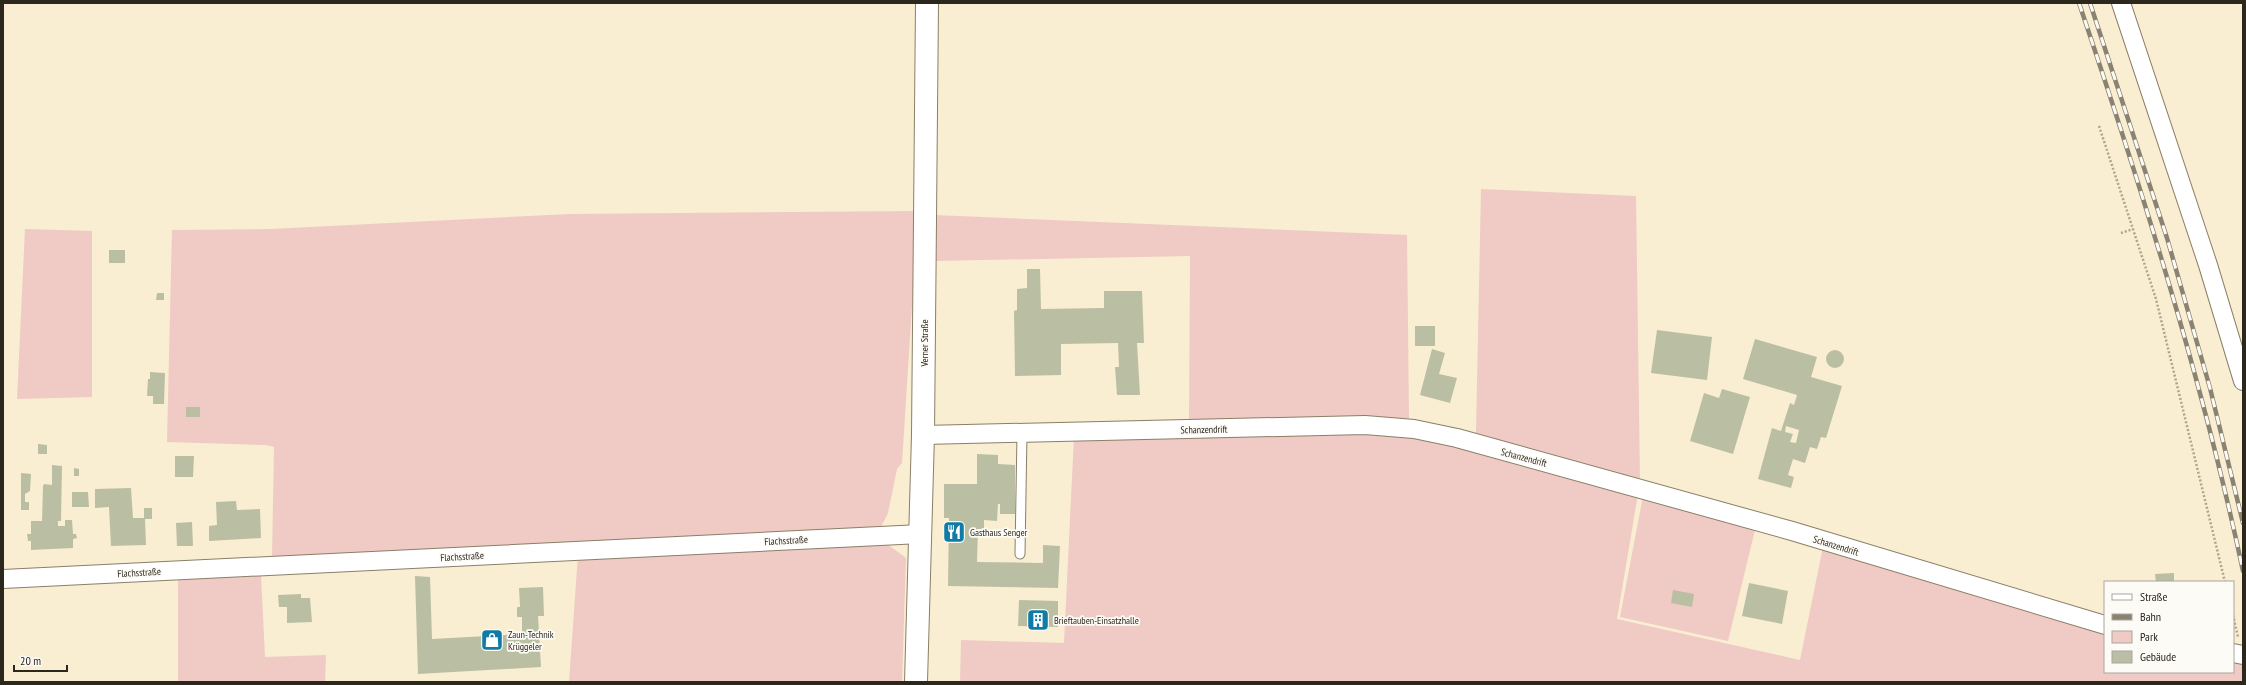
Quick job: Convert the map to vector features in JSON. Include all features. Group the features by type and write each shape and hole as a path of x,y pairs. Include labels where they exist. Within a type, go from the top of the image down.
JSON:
{"street":[{"name":"Verner Straße","path":"916,682 923,435 927,3"},
{"path":"2121,3 2206,258 2243,381"},
{"name":"Schanzendrift","path":"923,435 1365,425 1432,432 1792,531 2104,625"},
{"name":"Flachsstraße","path":"3,579 921,534"}],"lane":[{"path":"1020,554 1022,433"}],"path":[{"path":"2099,126 2156,299 2225,581"},
{"path":"2121,233 2133,229"}],"green space":[{"path":"1481,189 1636,196 1640,482 1476,433"},
{"path":"918,211 902,463 897,469 888,513 881,527 272,559 274,447 266,445 167,442 172,230 270,229 570,214"},
{"path":"934,215 1407,235 1409,420 1189,424 1190,256 934,261"},
{"path":"25,229 92,231 92,397 17,399"},
{"path":"1417,433 1638,494 1617,619 1800,660 1823,547 2104,630 2104,673 2234,673 2234,661 2243,663 2243,682 960,682 961,640 1064,643 1074,437"},
{"path":"1643,496 1756,526 1728,641 1620,617"},
{"path":"883,541 906,558 902,682 569,682 578,555"},
{"path":"261,575 265,657 326,655 325,682 178,682 178,578"}],"building":[{"path":"109,250 125,250 125,263 109,263"},
{"path":"1027,269 1040,269 1041,309 1104,308 1104,291 1142,291 1144,343 1137,343 1140,395 1117,395 1115,367 1119,367 1118,343 1061,344 1061,375 1015,376 1014,311 1017,310 1017,289 1027,288"},
{"path":"157,293 164,293 164,300 156,300"},
{"path":"1415,326 1435,326 1435,346 1415,346"},
{"path":"1657,330 1712,337 1707,380 1651,373"},
{"path":"1755,339 1817,357 1811,377 1842,386 1826,438 1821,437 1817,449 1810,447 1805,463 1793,459 1788,475 1794,477 1791,488 1758,479 1772,428 1781,431 1790,403 1794,405 1797,395 1743,379","holes":["1786,426 1799,430 1796,443 1790,442 1793,434 1785,432"]},
{"path":"1432,349 1445,353 1439,374 1457,378 1450,403 1420,395"},
{"path":"1835,350 1841,353 1844,359 1841,365 1835,368 1829,365 1826,359 1829,353"},
{"path":"150,372 165,373 164,404 153,404 153,396 147,396"},
{"path":"1722,389 1750,397 1733,454 1690,441 1704,393 1719,398"},
{"path":"186,407 200,407 200,417 186,417"},
{"path":"38,444 47,445 47,454 38,454"},
{"path":"977,454 998,455 998,464 1015,465 1015,514 1000,514 1000,504 998,504 997,521 984,520 984,529 978,529 977,562 1043,563 1043,545 1060,546 1058,588 948,586 949,518 944,518 944,484 977,484"},
{"path":"175,456 194,456 193,477 175,477"},
{"path":"52,465 62,466 61,521 58,521 58,526 65,526 65,520 72,520 73,534 76,534 77,538 73,539 73,548 31,550 31,541 28,541 27,534 31,534 31,521 42,521 43,486 44,484 52,485"},
{"path":"74,468 79,469 79,476 74,476"},
{"path":"21,473 31,474 30,491 25,494 25,502 29,502 29,510 21,510"},
{"path":"131,488 133,518 144,518 144,508 152,508 152,519 145,519 146,545 111,546 109,507 95,508 95,489"},
{"path":"72,492 88,492 89,507 72,507"},
{"path":"236,501 237,510 260,509 261,538 209,541 209,526 217,525 216,502"},
{"path":"192,522 193,546 177,546 176,523"},
{"path":"2174,573 2174,581 2156,581 2155,574"},
{"path":"415,576 430,577 432,639 522,634 522,617 517,617 517,607 520,607 519,588 543,587 544,616 538,616 541,667 418,674"},
{"path":"1749,583 1788,591 1782,624 1742,616"},
{"path":"1673,590 1694,594 1692,607 1671,603"},
{"path":"301,594 301,598 310,598 312,622 287,623 287,607 279,607 278,595"},
{"name":"Brieftauben-Einsatzhalle","path":"1019,600 1058,601 1058,627 1018,626"}],"railway":[{"path":"2079,3 2148,214 2190,356 2227,499 2243,571"},
{"path":"2090,3 2167,238 2210,388 2243,523"}],"place":[{"name":"Gasthaus Senger","path":"954,532"},
{"name":"Brieftauben-Einsatzhalle","path":"1038,620"},
{"name":"Zaun-Technik Krüggeler","path":"492,640"}]}
